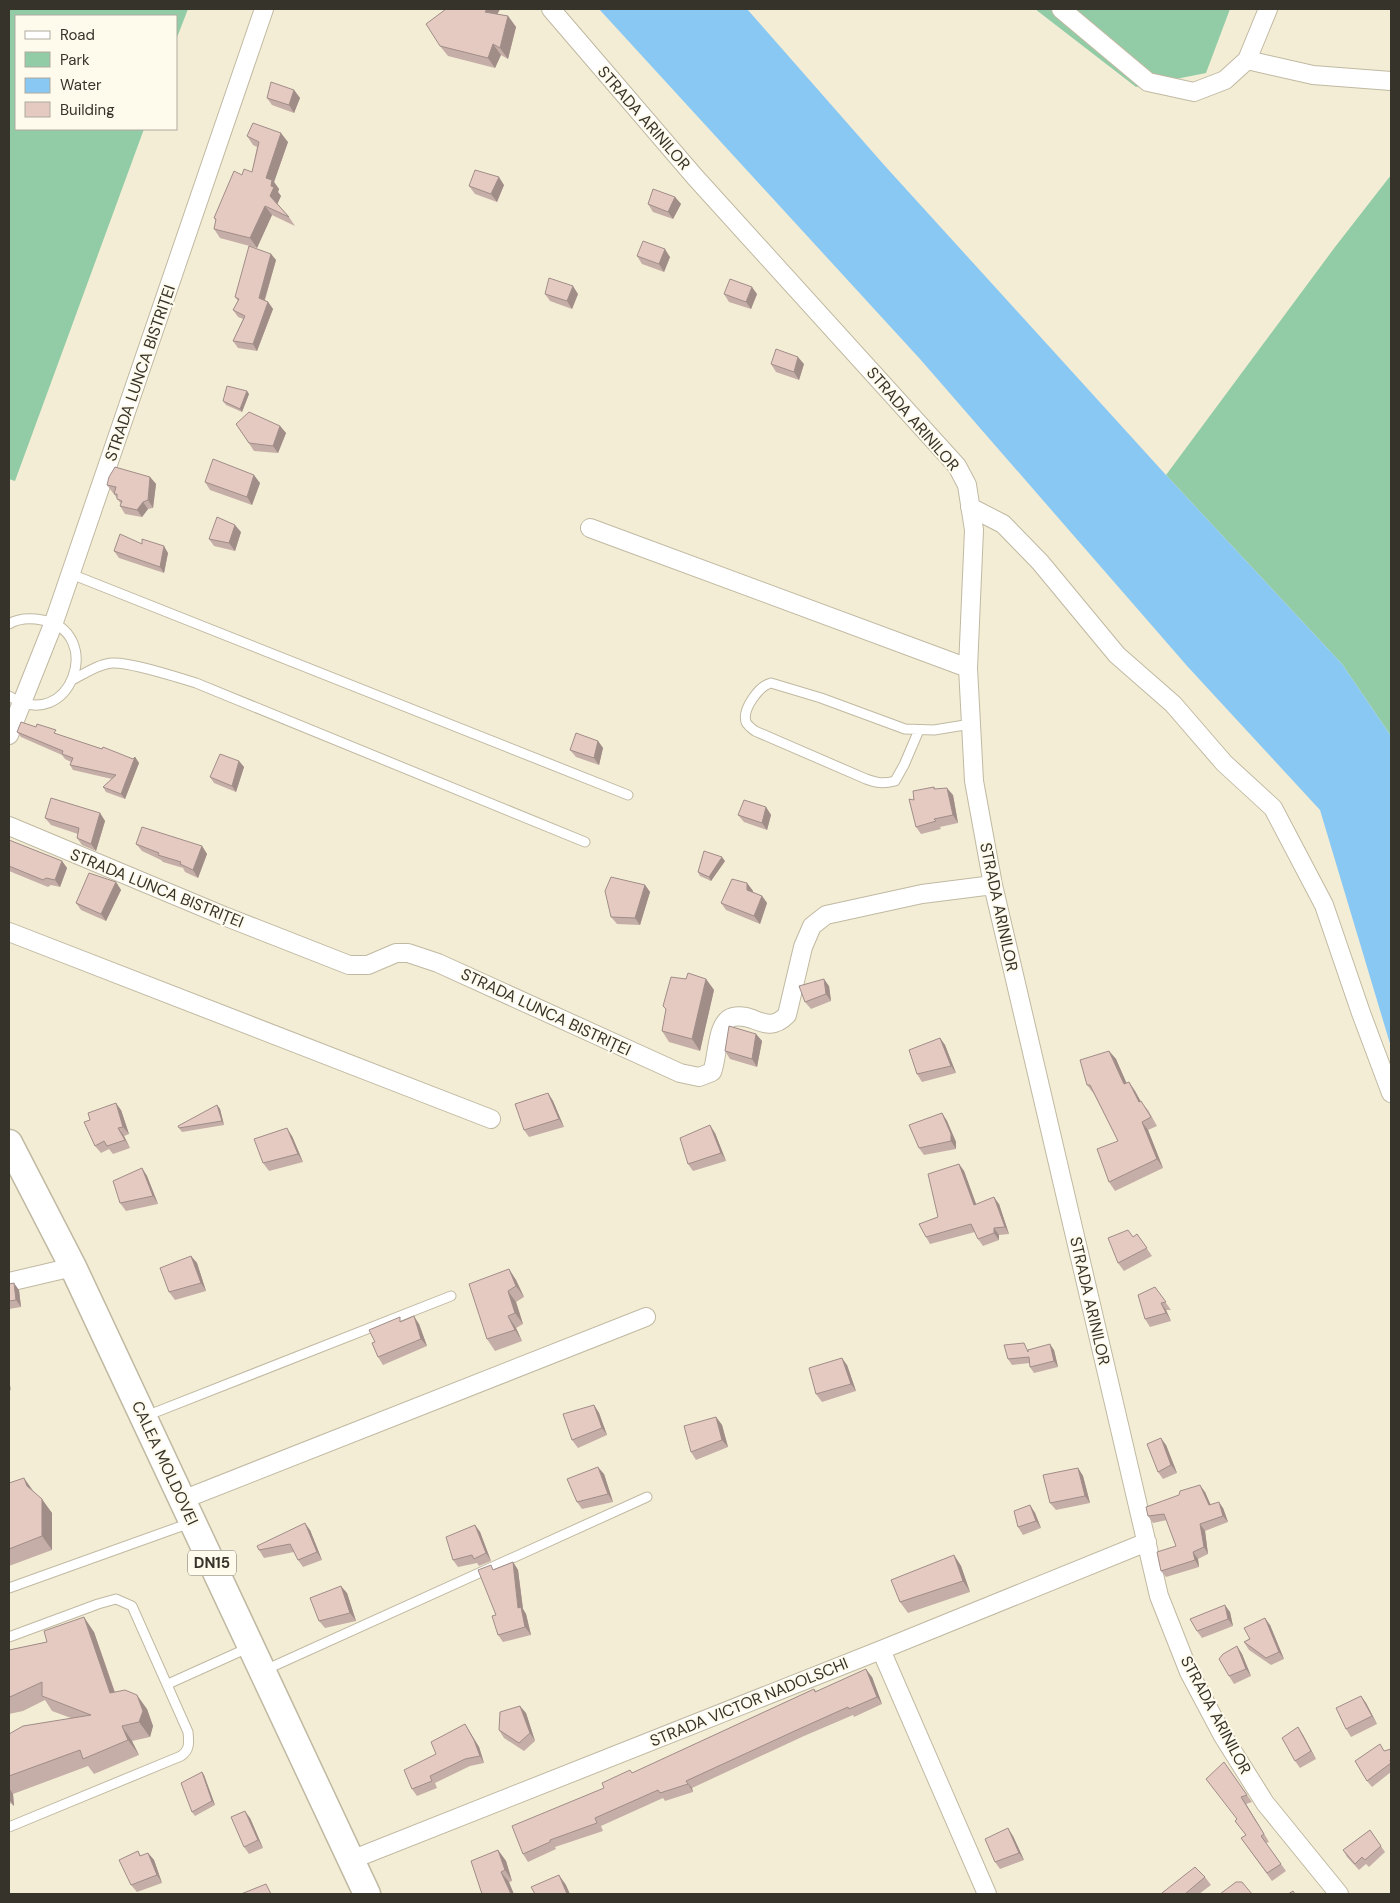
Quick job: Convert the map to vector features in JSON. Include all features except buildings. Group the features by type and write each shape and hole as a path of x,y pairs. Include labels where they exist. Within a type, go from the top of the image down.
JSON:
{"main road":[{"path":"9,1133 23,1172"},
{"name":"CALEA MOLDOVEI","path":"9,1143 73,1266 367,1894"}],"street":[{"name":"STRADA LUNCA BISTRIȚEI","path":"9,735 14,700 54,622 264,9"},
{"name":"STRADA ARINILOR","path":"551,9 695,177 958,466 967,485 974,530 968,668 974,781 993,885 1159,1596 1190,1672 1223,1736 1265,1803 1339,1894"},
{"path":"1061,9 1148,82 1194,92 1225,80 1247,60 1268,9"},
{"path":"1247,60 1313,75 1391,81"},
{"path":"970,507 1004,524 1040,562 1117,655 1173,704 1224,763 1273,808 1324,905 1391,1093"},
{"path":"590,528 968,668"},
{"name":"STRADA LUNCA BISTRIȚEI","path":"9,826 224,916 349,965 368,965 396,953 408,952 438,963 680,1073 699,1078 712,1072 722,1025 727,1020 734,1017 745,1018 770,1024 780,1022 787,1015 803,947 812,926 826,914 922,894 993,885"},
{"path":"9,932 491,1119"},
{"path":"9,1282 73,1266"},
{"path":"188,1511 646,1317"},
{"name":"STRADA VICTOR NADOLSCHI","path":"351,1860 881,1650 1147,1542"},
{"path":"881,1650 987,1894"}],"lane":[{"path":"71,574 628,795"},
{"path":"9,624 16,620 33,618 54,622 69,635 75,646 77,659 72,680 52,703 41,706 14,700"},
{"path":"72,680 98,667 112,663 196,683 585,842"},
{"path":"919,730 895,781 884,784 866,779 755,731 747,725 745,719 749,704 756,693 764,685 771,683 821,698 905,729 934,730 971,724"},
{"path":"143,1416 451,1296"},
{"path":"262,1671 647,1497"},
{"path":"9,1588 188,1511"},
{"path":"9,1637 98,1604 116,1599 125,1601 132,1606 168,1684 188,1732 189,1745 186,1753 9,1828"},
{"path":"168,1684 251,1647"}],"green space":[{"path":"9,9 188,9 178,35 178,15 15,15 15,130 144,130 15,481 9,479"},
{"path":"1035,9 1230,9 1206,73 1136,87"},
{"path":"1391,175 1391,736 1342,664 1166,475 1335,247"}],"water":[{"path":"599,9 747,9 885,166 1166,475 1342,664 1391,736 1391,1047 1320,810 1188,667 920,359"}]}
